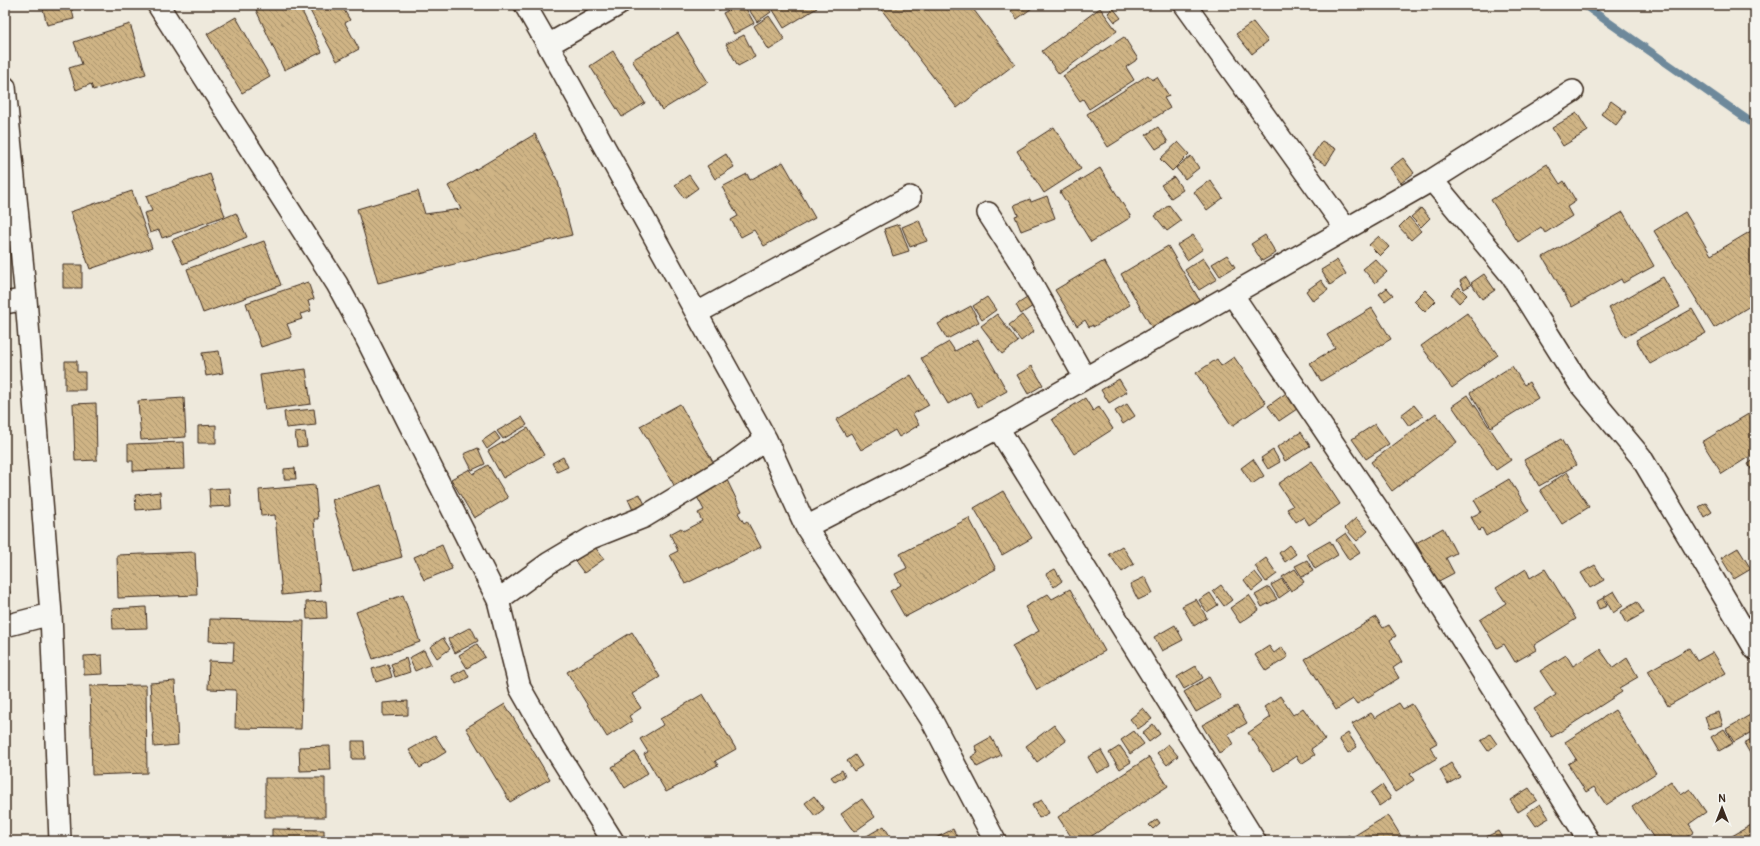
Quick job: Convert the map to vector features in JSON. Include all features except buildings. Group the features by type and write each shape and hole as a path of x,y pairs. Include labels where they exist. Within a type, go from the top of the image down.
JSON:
{"street":[{"path":"158,5 337,284 362,330 498,600 520,688 552,744 613,841"},
{"path":"524,5 548,45 766,439 806,527 931,719 995,841"},
{"path":"548,45 618,5"},
{"path":"1185,5 1346,229"},
{"path":"5,87 26,299 51,614 60,841"},
{"path":"806,527 998,428 1432,180 1573,91"},
{"path":"1432,180 1512,275 1579,384 1641,457 1755,649"},
{"path":"697,313 910,198"},
{"path":"988,213 1019,260 1085,378"},
{"path":"1232,294 1403,546 1589,841"},
{"path":"5,303 26,299"},
{"path":"998,428 1255,841"},
{"path":"498,600 549,563 585,542 644,517 732,464 766,439"},
{"path":"5,626 51,614"}],"waterway":[{"path":"1584,5 1755,125"}]}
